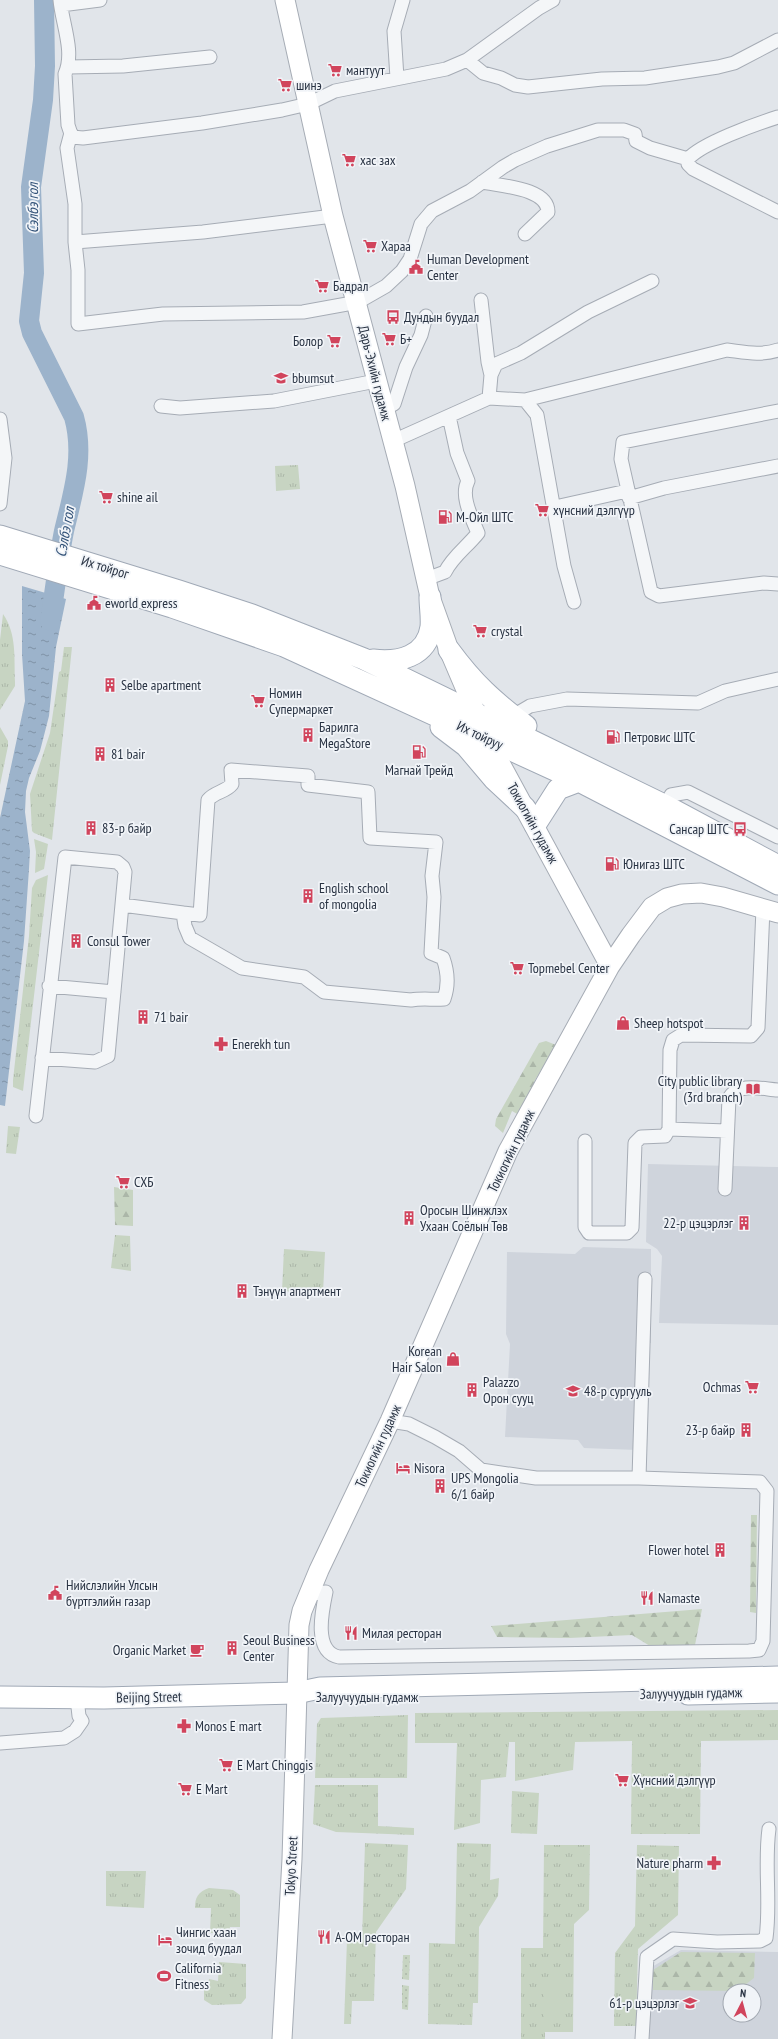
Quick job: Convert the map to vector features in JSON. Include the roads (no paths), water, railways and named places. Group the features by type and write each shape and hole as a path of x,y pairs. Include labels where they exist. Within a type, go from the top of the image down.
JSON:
{"main road":[{"name":"Дарь-Эхийн гудамж","path":"285,0 333,216 358,302 376,381 405,486 428,588 449,650 487,739"},
{"name":"Их тойрог","path":"3,546 176,599"},
{"path":"364,658 390,662 401,660 414,654 428,637 431,627 428,588"},
{"name":"Их тойруу","path":"176,599 252,615 364,658 666,806 778,866"},
{"name":"Их тойруу","path":"176,599 415,705 579,781 778,884"},
{"path":"449,650 469,678 482,691 572,760"},
{"path":"415,705 438,725 456,737 480,760 494,779 530,817 558,789 579,781"},
{"name":"Токиогийн гудамж","path":"296,1693 299,1625 308,1594 390,1421 508,1151 610,966 487,739"},
{"path":"610,966 646,913 667,898 701,893 723,897 770,910"},
{"name":"Залуучуудын гудамж","path":"296,1693 320,1688 778,1677"},
{"name":"Залуучуудын гудамж","path":"296,1693 320,1699 778,1692"},
{"name":"Beijing Street","path":"1,1698 77,1698 296,1693"},
{"name":"Tokyo Street","path":"282,2039 292,1859 296,1693"}],"street":[{"path":"100,0 60,3 67,37 68,67 65,74 68,125 72,137 83,138 195,124 308,104 335,91 446,69 467,60 539,8 554,0"},
{"path":"398,78 394,31 403,0"},
{"path":"467,60 483,73 515,84 528,86 602,79 645,78 718,67 734,63 778,40"},
{"path":"68,67 123,66 210,57"},
{"path":"688,159 700,149 778,117"},
{"path":"71,133 68,148 75,204 75,242 78,270 78,324 163,314 303,312 358,302 386,286 402,271 410,259 421,224 432,211 470,191 515,160 547,146 598,130 624,130 635,134 636,141 650,148 688,159"},
{"path":"688,159 688,164 693,169 778,212"},
{"path":"482,182 521,189 544,199 548,205 548,212 525,234"},
{"path":"75,242 204,232 333,216"},
{"path":"491,375 496,364 521,353 588,312 652,281"},
{"path":"481,300 488,362 491,375 489,398"},
{"path":"384,409 394,404 406,366 421,335 426,316"},
{"path":"393,441 489,398 525,400 727,350 769,353 778,350"},
{"path":"161,406 180,408 274,401 376,381"},
{"path":"525,400 537,415 555,507 564,566 574,602"},
{"path":"778,411 623,442 621,459 651,592 659,596 764,583 778,584"},
{"path":"428,588 444,572 450,562 471,542 478,533 467,501 465,488 468,481 457,453 449,416"},
{"path":"0,419 5,458 0,504"},
{"path":"555,507 778,466"},
{"path":"513,716 530,706 567,699 698,703 725,691 778,679"},
{"path":"122,905 200,915 208,800 212,795 228,788 232,784 231,770 308,776 308,785 368,792 370,838 436,842 432,876 434,897 431,953 443,958 448,971 447,991 444,999 436,1000 420,998 412,1000 324,992 304,976 242,968 190,938 185,926 183,913"},
{"path":"666,806 671,795 688,792 778,837"},
{"path":"36,1116 49,986 65,857 117,862 125,872 108,1056 95,1062 42,1058"},
{"path":"585,1141 585,1227 589,1233 627,1234 632,1228 635,1143 641,1137 665,1136 669,1129 670,1050 673,1040 682,1035 751,1036 758,1028 770,910"},
{"path":"49,986 114,992"},
{"path":"725,1189 728,1103 732,1093 745,1088 778,1090"},
{"path":"669,1129 727,1131"},
{"path":"639,1478 645,1279"},
{"path":"308,1594 326,1592 320,1622 326,1650 332,1656 339,1657 759,1650 763,1641 772,1577 767,1491 763,1484 756,1480 536,1478 481,1470 460,1451 409,1424 390,1421"},
{"path":"0,1743 64,1738 70,1735 82,1721 79,1716 77,1698"},
{"path":"642,2039 647,1957 673,1939 760,1942 766,1938 768,1890 767,1845 769,1829"}],"water":[{"path":"22,586 66,599 56,647 49,716 40,751 29,778 26,791 25,812 30,851 29,869 24,941 5,1106 0,1105 0,818 25,701 22,654"}],"waterway":[{"name":"Сэлбэ гол","path":"44,0 45,66 43,100 31,187 34,273 29,321 32,333 74,417 78,446 78,460 74,489 64,531 50,621"}],"place":[{"name":"мантуут","path":"335,70"},
{"name":"шинэ","path":"285,85"},
{"name":"хас зах","path":"349,160"},
{"name":"Хараа","path":"370,246"},
{"name":"Human Development Center","path":"416,267"},
{"name":"Бадрал","path":"322,286"},
{"name":"Дундын буудал","path":"393,317"},
{"name":"Б+","path":"389,339"},
{"name":"Болор","path":"334,341"},
{"name":"bbumsut","path":"281,378"},
{"name":"shine ail","path":"106,497"},
{"name":"хүнсний дэлгүүр","path":"542,510"},
{"name":"М-Ойл ШТС","path":"445,517"},
{"name":"eworld express","path":"94,603"},
{"name":"crystal","path":"480,631"},
{"name":"Selbe apartment","path":"110,685"},
{"name":"Номин Супермаркет","path":"258,701"},
{"name":"Барилга MegaStore","path":"308,735"},
{"name":"Петровис ШТС","path":"613,737"},
{"name":"Магнай Трейд","path":"419,752"},
{"name":"81 bair","path":"100,754"},
{"name":"83-р байр","path":"91,828"},
{"name":"Сансар ШТС","path":"740,829"},
{"name":"Юнигаз ШТС","path":"612,864"},
{"name":"English school of mongolia","path":"308,896"},
{"name":"Consul Tower","path":"76,941"},
{"name":"Topmebel Center","path":"517,968"},
{"name":"71 bair","path":"143,1017"},
{"name":"Sheep hotspot","path":"623,1023"},
{"name":"Enerekh tun","path":"221,1044"},
{"name":"City public library (3rd branch)","path":"753,1089"},
{"name":"СХБ","path":"123,1182"},
{"name":"Оросын Шинжлэх Ухаан Соёлын Төв","path":"409,1218"},
{"name":"22-р цэцэрлэг","path":"744,1223"},
{"name":"Тэнүүн апартмент","path":"242,1291"},
{"name":"Korean Hair Salon","path":"453,1359"},
{"name":"Ochmas","path":"752,1387"},
{"name":"Palazzo Орон сууц","path":"472,1390"},
{"name":"48-р сургууль","path":"573,1391"},
{"name":"23-р байр","path":"746,1430"},
{"name":"Nisora","path":"403,1468"},
{"name":"UPS Mongolia 6/1 байр","path":"440,1486"},
{"name":"Flower hotel","path":"720,1550"},
{"name":"Нийслэлийн Улсын бүртгэлийн газар","path":"55,1593"},
{"name":"Namaste","path":"647,1598"},
{"name":"Милая ресторан","path":"351,1633"},
{"name":"Seoul Business Center","path":"232,1648"},
{"name":"Organic Market","path":"197,1650"},
{"name":"Monos E mart","path":"184,1726"},
{"name":"E Mart Chinggis","path":"226,1765"},
{"name":"Хүнсний дэлгүүр","path":"622,1780"},
{"name":"E Mart","path":"185,1789"},
{"name":"Nature pharm","path":"714,1863"},
{"name":"A-OM ресторан","path":"324,1937"},
{"name":"Чингис хаан зочид буудал","path":"165,1940"},
{"name":"California Fitness","path":"164,1976"},
{"name":"61-р цэцэрлэг","path":"690,2003"}]}
